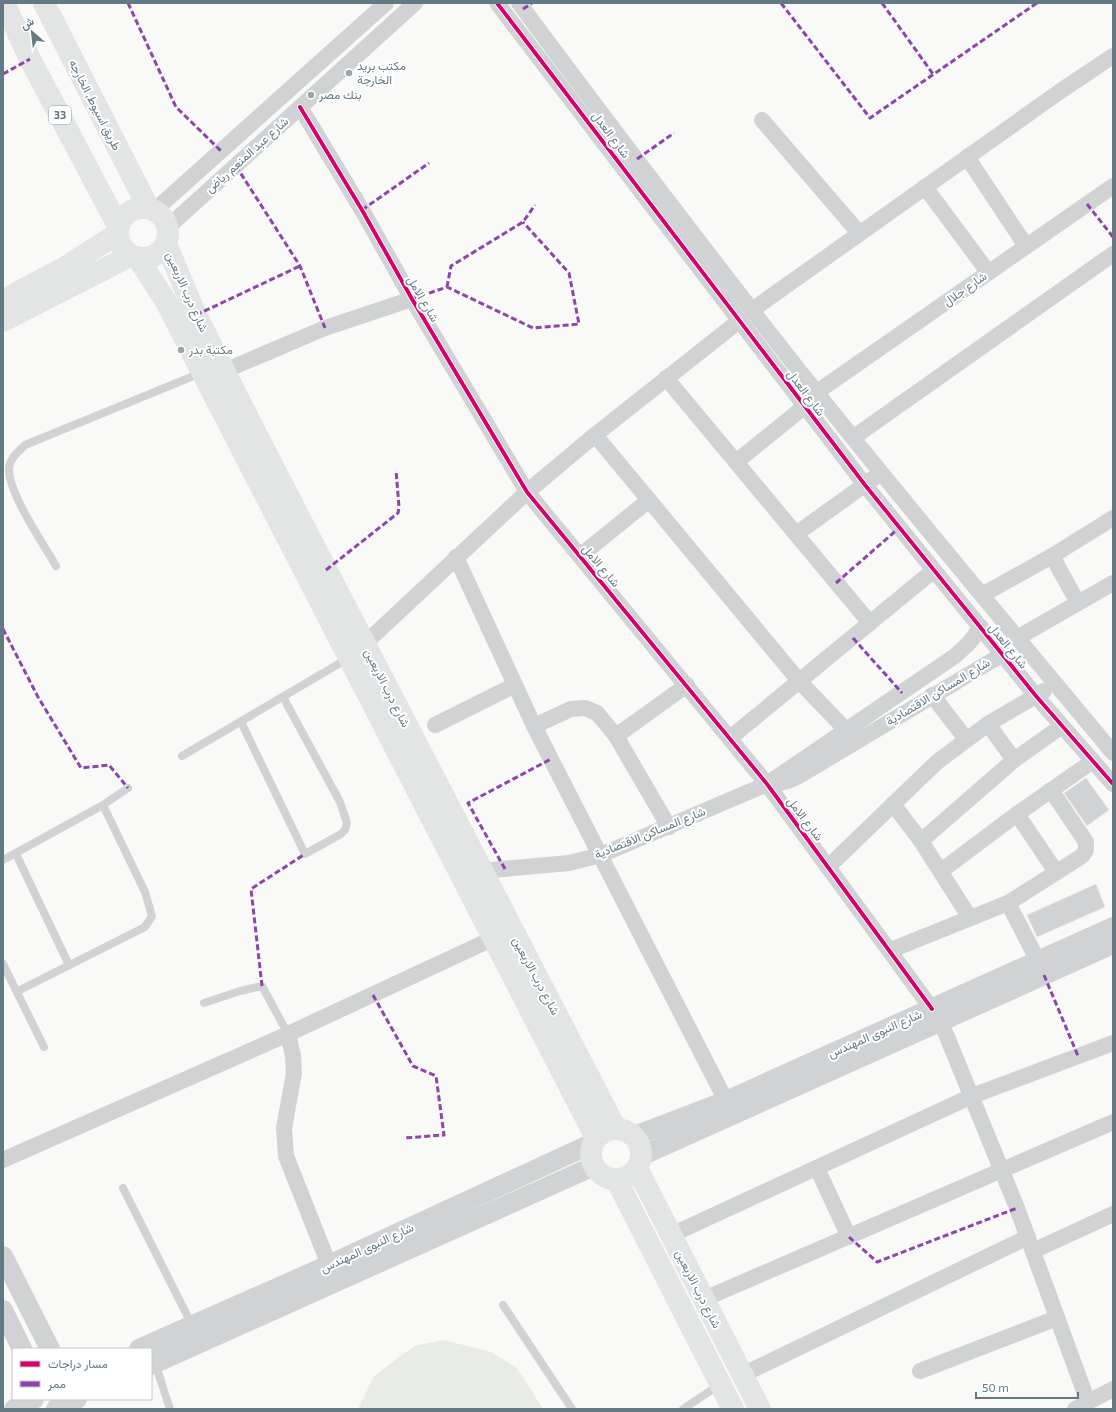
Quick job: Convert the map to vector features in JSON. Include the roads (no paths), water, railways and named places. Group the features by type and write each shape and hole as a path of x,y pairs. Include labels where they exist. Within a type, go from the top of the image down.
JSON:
{"highway":[{"name":"33","path":"4,3 30,59 117,230"},
{"name":"طريق اسيوط, الخارجه","path":"44,3 159,222"},
{"path":"3,321 134,257 149,258 159,253 159,222 138,208 129,211 122,217 117,230 119,243 134,257"},
{"name":"شارع درب الاربعين","path":"159,222 188,298 224,371 241,426"},
{"path":"3,300 64,268 117,230"},
{"name":"شارع درب الاربعين","path":"134,257 157,286 202,372 241,426 348,658 595,1141"},
{"name":"شارع درب الاربعين","path":"255,454 365,645 482,870 632,1147 671,1235 760,1409"},
{"path":"608,1130 632,1147 631,1174 616,1179 603,1176 594,1166 591,1159 595,1141 608,1130"},
{"name":"شارع درب الاربعين","path":"616,1179 733,1409"}],"street":[{"name":"شارع عبد المنعم رياض","path":"159,222 277,102 386,3"},
{"name":"شارع عبد المنعم رياض","path":"159,222 295,111 415,3"},
{"name":"شارع العدل","path":"497,3 865,485 1036,696 1113,784"},
{"name":"شارع العدل","path":"519,3 752,310 1016,638 1055,684 1107,736 1113,753"},
{"path":"752,310 859,233 1113,56"},
{"path":"305,76 319,90"},
{"name":"شارع الامل","path":"277,102 295,111 362,210 412,300 527,492 767,784 890,950 936,1015 972,1096 1030,1244 1057,1318 1081,1405"},
{"path":"762,120 859,233"},
{"path":"967,158 1026,246"},
{"name":"شارع جلال","path":"817,392 1113,186"},
{"path":"925,187 988,272"},
{"path":"854,437 1113,254"},
{"path":"224,371 325,328 412,300"},
{"path":"348,658 365,645 456,557 527,492 595,435 739,321"},
{"path":"666,378 870,624"},
{"path":"736,462 804,407"},
{"path":"595,435 800,682 847,731"},
{"path":"796,534 882,473"},
{"path":"580,556 649,500"},
{"path":"982,595 1052,556 1113,518"},
{"path":"1052,556 1078,603"},
{"path":"456,557 534,726 726,1101"},
{"path":"730,738 934,571"},
{"path":"1016,638 1113,584"},
{"name":"شارع المساكن الاقتصادية","path":"482,870 570,863 601,855 767,784 956,656 969,643 981,627"},
{"name":"شارع المساكن الاقتصادية","path":"767,784 777,784 799,776 932,695 1003,654"},
{"path":"828,866 937,762 988,724 1055,684"},
{"path":"435,725 515,685"},
{"path":"616,736 687,685"},
{"path":"932,695 966,739"},
{"path":"534,726 571,709 585,708 597,713 616,736 669,827"},
{"path":"988,724 1014,760"},
{"path":"921,840 1014,760 1062,726"},
{"path":"941,871 1017,814 1093,761"},
{"path":"890,950 1008,903 1082,856 1085,852 1086,842 1051,790"},
{"path":"893,804 921,840 970,918"},
{"path":"1017,814 1056,872"},
{"path":"1008,903 1038,962"},
{"name":"شارع النبوى المهندس","path":"632,1147 936,1015 1038,962 1113,927"},
{"path":"3,1160 288,1034 492,939"},
{"name":"شارع النبوى المهندس","path":"632,1147 726,1101 1113,944"},
{"path":"288,1034 293,1056 294,1073 284,1128 286,1156 329,1265"},
{"path":"671,1235 972,1096 1113,1043"},
{"path":"704,1299 1113,1122"},
{"name":"شارع النبوى المهندس","path":"152,1352 192,1325 329,1265 595,1141"},
{"name":"شارع النبوى المهندس","path":"152,1353 594,1166"},
{"path":"818,1168 849,1237"},
{"path":"742,1375 1030,1244 1113,1214"},
{"path":"3,1256 49,1348"},
{"path":"3,1310 22,1348"},
{"path":"12,1329 34,1318"},
{"path":"920,1371 1057,1318"},
{"path":"1081,1405 1113,1389"},
{"path":"14,1409 32,1400"},
{"path":"46,1400 51,1409"},
{"path":"56,1409 75,1400"}],"lane":[{"path":"56,566 18,501 9,467 12,458 24,445 202,372"},
{"path":"182,756 348,658"},
{"path":"241,722 305,854 342,834 347,823 340,802 283,697"},
{"path":"3,860 103,805 128,788"},
{"path":"18,991 117,943 145,927 152,916 145,892 103,805"},
{"path":"16,854 69,965"},
{"path":"3,964 18,991 44,1047"},
{"path":"204,1003 240,991 262,986 288,1034"},
{"path":"123,1188 192,1325"},
{"path":"503,1305 572,1409"},
{"path":"152,1362 170,1409"},
{"path":"683,1409 720,1384"}],"place":[{"name":"مكتب بريد الخارجة","path":"349,73"},
{"name":"بنك مصر","path":"311,95"},
{"name":"مكتبة بدر","path":"181,350"}]}
